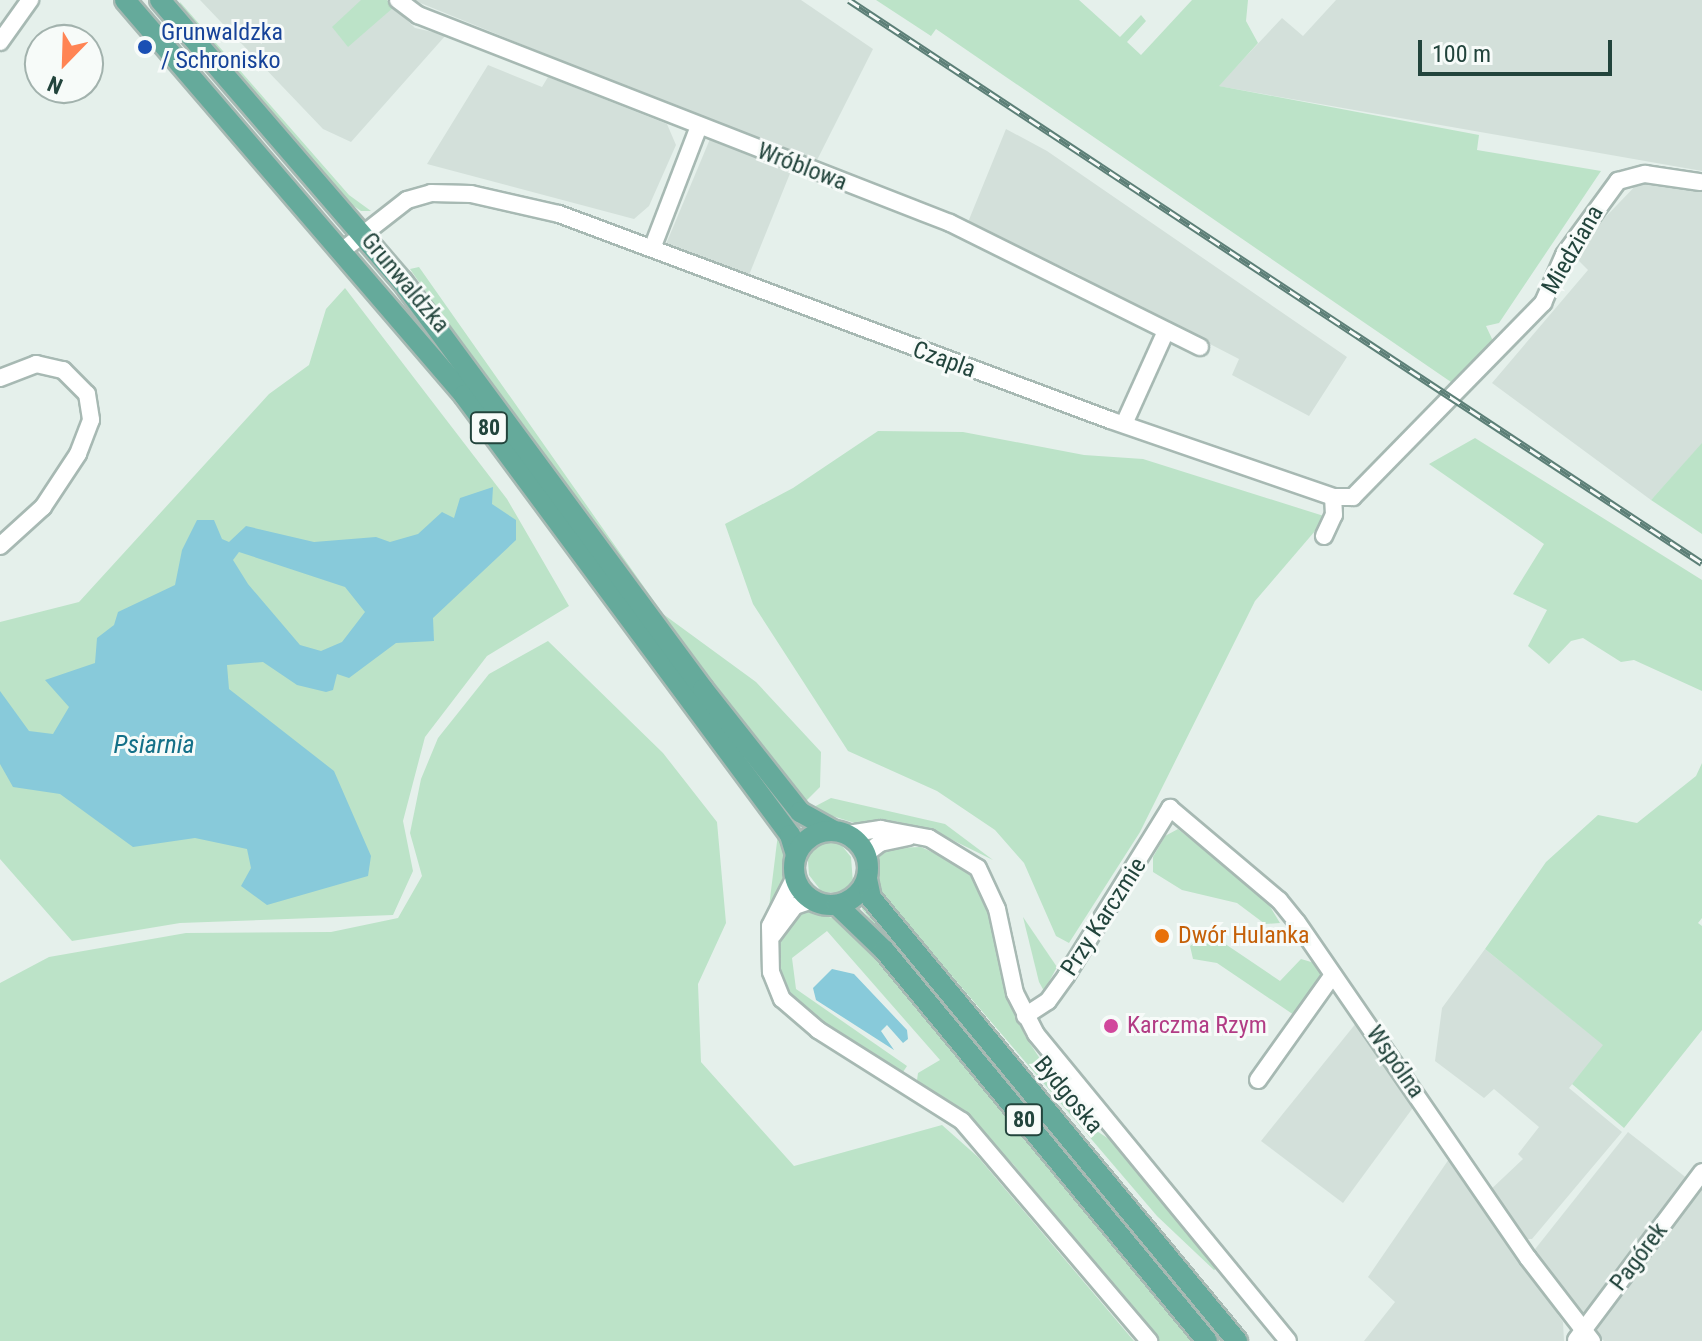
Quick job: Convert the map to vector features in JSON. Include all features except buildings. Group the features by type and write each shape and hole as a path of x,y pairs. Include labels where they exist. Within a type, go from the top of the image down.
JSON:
{"main road":[{"name":"Grunwaldzka","path":"125,0 343,250 464,395 634,609"},
{"name":"Grunwaldzka","path":"160,0 364,234 634,609"},
{"name":"80","path":"634,609 800,812 840,832 866,854 867,879"},
{"name":"80","path":"634,609 790,835 796,855 795,877"},
{"path":"796,855 810,837 840,832"},
{"path":"795,877 812,900 837,905 855,896 867,879"},
{"name":"Bydgoska","path":"867,879 871,898 1237,1341"},
{"name":"Bydgoska","path":"837,905 884,950 1207,1341"}],"street":[{"path":"0,42 30,0"},
{"name":"Wróblowa","path":"398,0 418,15 950,223 1200,347"},
{"path":"653,246 699,126"},
{"name":"Miedziana","path":"1333,497 1362,493 1500,341 1543,303 1564,255 1618,181 1645,174 1700,182"},
{"name":"Czapla","path":"343,250 407,200 457,192 559,214 653,246 906,346 1333,497"},
{"path":"1124,424 1166,331"},
{"path":"0,378 36,364 63,370 87,394 91,420 78,454 43,507 0,546"},
{"path":"1324,536 1334,515 1333,497"},
{"name":"Wspólna","path":"1170,808 1279,900 1583,1338"},
{"name":"Przy Karczmie","path":"1025,1016 1048,1001 1066,976 1170,808"},
{"path":"840,832 881,829 942,843 966,857 985,880 1025,1016 1288,1341"},
{"path":"866,854 880,843 913,836"},
{"path":"795,877 774,908 769,939 771,972 782,999 818,1030 962,1121 1149,1341"},
{"path":"769,939 795,906 812,900"},
{"path":"1258,1080 1333,975"},
{"name":"Pagórek","path":"1583,1338 1702,1172"}],"shaded area":[{"path":"200,0 387,0 415,28 446,35 351,142 323,129"},
{"path":"413,0 801,0 873,49 815,164"},
{"path":"1336,0 1702,0 1702,171 1218,86 1282,18 1303,36"},
{"path":"488,65 542,87 548,77 667,124 676,145 649,206 634,219 427,164"},
{"path":"1006,129 1047,151 1347,357 1309,416 1232,375 1239,359 1111,293 1077,282 1080,275 1052,262 1048,270 966,227"},
{"path":"710,139 791,171 749,275 666,244"},
{"path":"1641,180 1702,191 1702,444 1651,500 1492,383 1588,270 1571,253"},
{"path":"1485,949 1604,1045 1569,1088 1622,1132 1532,1239 1518,1239 1486,1194 1523,1159 1518,1154 1539,1127 1494,1089 1484,1098 1435,1061 1442,1008"},
{"path":"1357,1022 1415,1105 1343,1203 1261,1141"},
{"path":"1628,1132 1693,1183 1582,1333 1528,1258"},
{"path":"1449,1159 1563,1322 1564,1341 1364,1341 1395,1302 1368,1277"},
{"path":"1702,1185 1702,1341 1604,1341 1591,1331"}],"green space":[{"path":"361,0 387,0 394,7 348,47 332,27"},
{"path":"876,0 1079,0 1120,37 1141,15 1146,21 1127,42 1141,55 1192,0 1248,0 1246,21 1258,43 1219,86 1479,135 1477,150 1601,171 1499,323 1486,326 1493,341 1451,382 936,29 931,36"},
{"path":"180,2 349,195 371,211 361,211 345,200 181,13"},
{"path":"419,267 663,614 756,682 821,752 820,787 804,803 500,399 410,269"},
{"path":"345,288 507,499 569,606 487,656 425,737 403,821 413,871 393,915 180,923 72,941 0,859 0,622 79,602 269,394 309,365 326,309"},
{"path":"878,431 963,432 1084,455 1143,459 1327,517 1255,601 1140,832 1069,943 1056,936 1024,863 995,830 937,791 848,751 753,604 725,524 793,488"},
{"path":"1475,438 1702,580 1702,691 1634,660 1621,662 1583,638 1571,641 1549,664 1528,646 1547,610 1513,594 1544,544 1429,464"},
{"path":"1702,443 1702,534 1651,500"},
{"path":"548,641 663,753 717,822 726,923 698,984 701,1062 794,1166 942,1125 978,1157 1134,1341 0,1341 0,983 49,957 186,933 331,932 398,918 422,876 410,833 421,779 438,738 489,674"},
{"path":"1702,763 1702,918 1698,923 1702,926 1702,1030 1624,1128 1572,1084 1603,1045 1485,949 1546,862 1598,815 1637,823 1696,776"},
{"path":"831,798 945,824 993,860 930,829 894,821 858,824 810,809"},
{"path":"1178,829 1266,900 1280,923 1265,924 1237,903 1182,890 1153,872 1153,857 1165,836"},
{"path":"778,834 786,851 785,881 768,915"},
{"path":"817,840 838,841 851,857 853,883 842,893 822,892 809,875 807,848"},
{"path":"921,847 962,866 982,890 1007,992 1025,1036 1066,1098 1092,1128 1120,1146 1219,1267 1214,1270 1157,1216 875,886 879,857 891,848"},
{"path":"864,904 1228,1341 1217,1341 862,909"},
{"path":"810,912 844,921 1194,1341 1158,1341 1013,1164 962,1114 917,1080 918,1073 940,1060 827,931 792,958 796,989 907,1066 903,1072 828,1026 794,998 780,975 777,947 800,913"},
{"path":"1023,917 1057,967 1044,991 1039,982"},
{"path":"1209,933 1280,981 1301,959 1318,964 1324,978 1294,1015 1217,963 1193,959 1190,946"}],"water":[{"name":"Psiarnia","path":"493,487 492,504 516,520 516,540 433,618 434,641 396,643 349,678 337,674 333,690 326,692 297,685 263,662 227,665 229,689 334,771 371,856 368,876 267,905 241,886 251,868 247,849 195,838 133,847 60,794 13,787 0,764 0,691 29,731 53,734 69,707 45,680 95,663 97,638 114,625 118,612 175,585 182,550 197,520 214,520 222,539 229,542 246,526 314,542 376,537 390,542 418,534 442,512 454,518 460,498","holes":["239,552 345,587 365,612 342,642 321,651 300,645 248,584 233,560"]},
{"path":"832,969 854,974 907,1030 908,1039 903,1043 887,1025 881,1031 894,1050 816,1000 813,988"}],"railway":[{"path":"849,0 1702,563"}],"place":[{"name":"Grunwaldzka / Schronisko","path":"145,47"},
{"name":"Dwór Hulanka","path":"1162,936"},
{"name":"Karczma Rzym","path":"1111,1026"}]}
